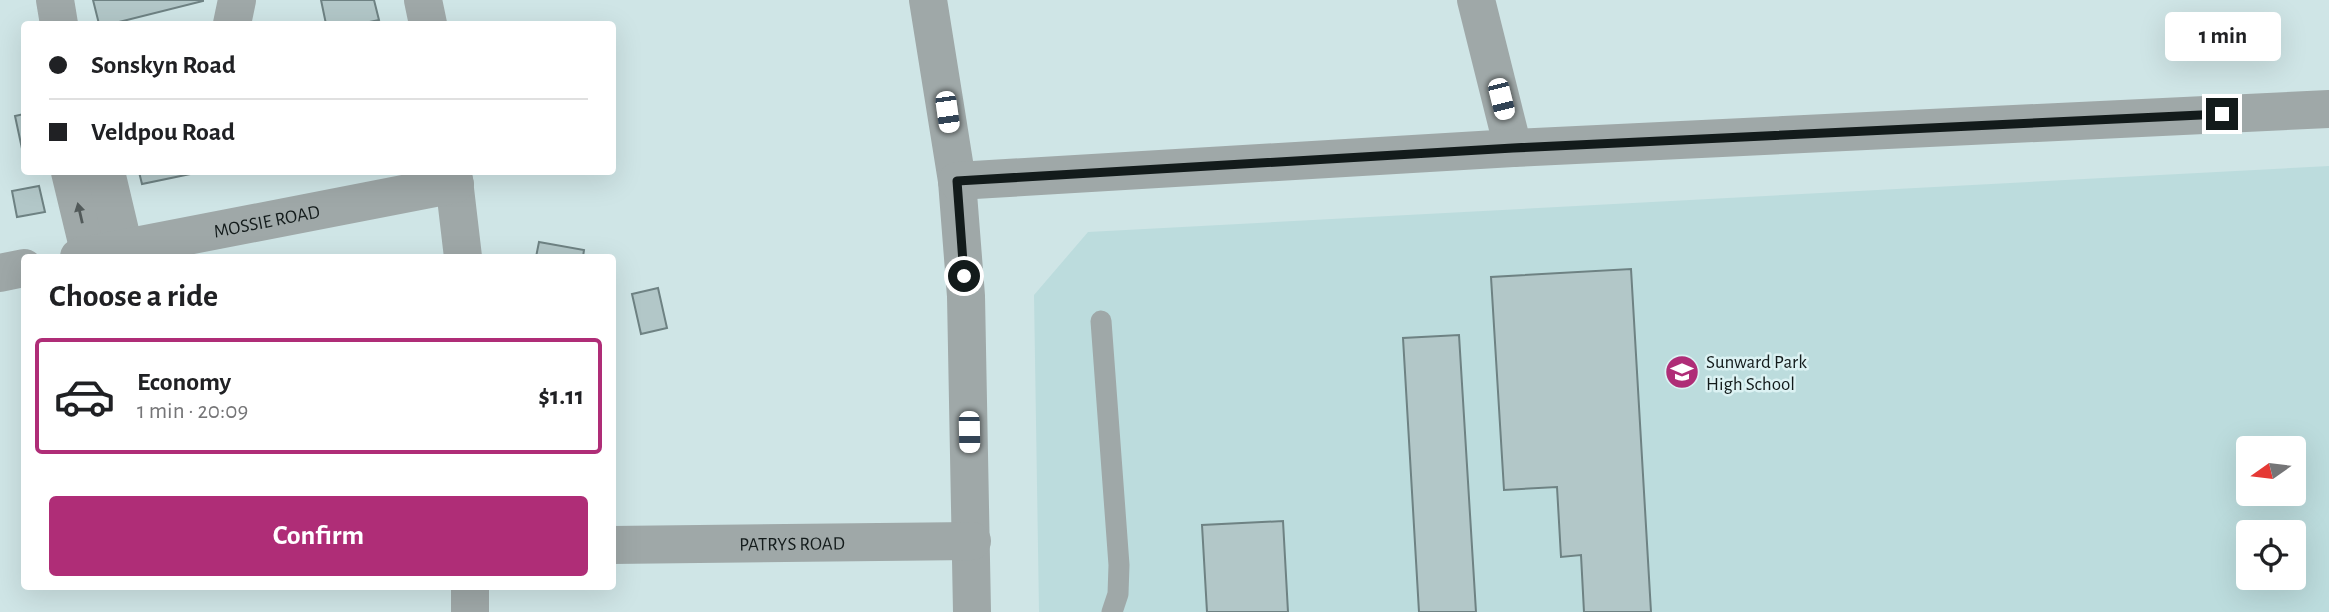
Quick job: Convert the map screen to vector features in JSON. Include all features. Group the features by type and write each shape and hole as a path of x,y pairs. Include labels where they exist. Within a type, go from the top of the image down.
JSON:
{"street":[{"path":"55,0 58,21"},
{"path":"233,21 237,0"},
{"path":"423,0 427,21"},
{"path":"928,0 957,181 966,296 972,612"},
{"path":"1476,0 1513,148"},
{"path":"957,181 1513,148 2329,108"},
{"path":"71,175 98,254"},
{"path":"98,254 106,175"},
{"path":"454,178 463,254"},
{"name":"MOSSIE ROAD","path":"98,254 454,178"},
{"path":"0,273 21,269"},
{"name":"PATRYS ROAD","path":"616,545 972,541"},
{"path":"470,590 470,612"}],"lane":[{"path":"1101,321 1119,565 1118,594 1112,612"}],"shaded area":[{"name":"Sunward Park High School","path":"2329,166 2329,612 1039,612 1034,295 1088,232"}],"building":[{"path":"93,0 203,0 123,21 98,21"},
{"path":"321,0 374,0 379,20 374,21 325,21"},
{"path":"21,115 21,144 15,116"},
{"path":"140,175 186,175 142,184"},
{"path":"39,186 45,212 17,217 12,191"},
{"path":"539,242 584,250 583,254 537,254"},
{"path":"1631,269 1651,612 1584,612 1581,555 1561,557 1557,487 1504,490 1491,277"},
{"path":"658,288 667,328 641,334 632,294"},
{"path":"1459,335 1476,612 1419,612 1403,338"},
{"path":"1283,521 1288,612 1207,612 1202,525"}],"place":[{"name":"Sunward Park High School","path":"1682,372"}],"route":[{"path":"964,276 957,181 1513,148 2222,114"}]}
